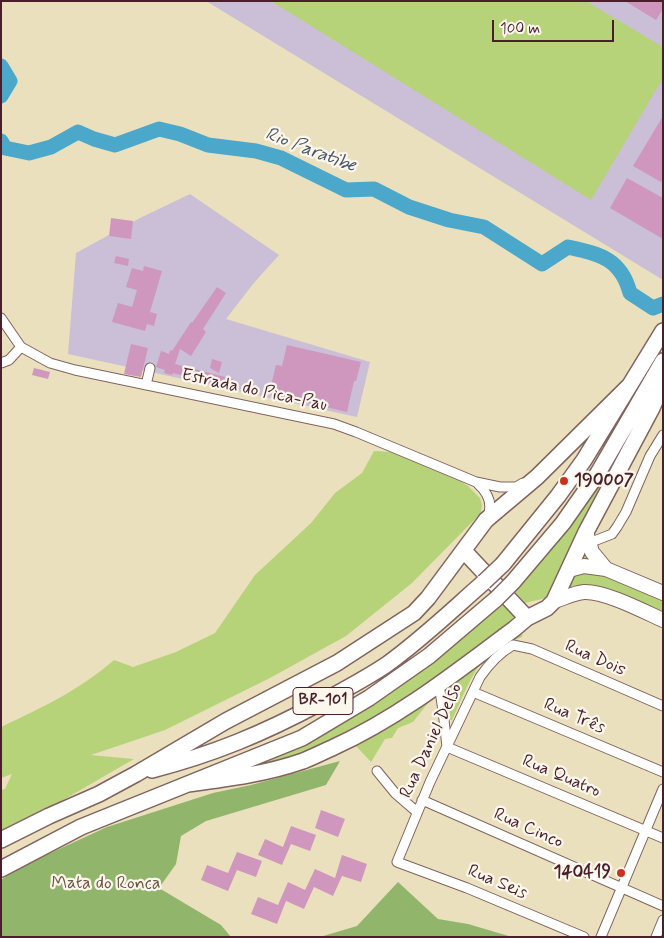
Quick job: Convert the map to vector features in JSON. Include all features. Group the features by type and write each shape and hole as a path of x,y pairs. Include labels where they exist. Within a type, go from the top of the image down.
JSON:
{"highway":[{"name":"BR-101","path":"1,840 99,794 136,774 192,760 228,747 289,719 346,689 385,665 412,645 503,564 558,496 584,460 663,331"},
{"name":"BR-101","path":"1,869 40,847 82,827 302,738 369,698 429,656 496,599 513,582 563,523 598,473 663,361"},
{"path":"188,784 255,774 304,760 373,728 420,698 527,618 547,608 554,601 569,570 588,538 663,383"},
{"path":"136,774 212,729 337,662 414,613 428,598 486,520 537,477 630,385"},
{"path":"464,551 527,618"}],"main road":[{"path":"588,538 592,552 606,569"},
{"path":"569,570 584,566 606,569 663,594"},
{"path":"554,601 578,593 592,592 608,596 663,620"}],"street":[{"path":"1,318 21,347 9,360 1,363"},
{"name":"Estrada do Pica-Pau","path":"21,347 50,363 334,424 476,482 493,486 516,487 537,477"},
{"path":"146,385 150,368"},
{"path":"588,538 612,534 626,512 650,456 663,435"},
{"path":"476,482 486,491 489,499 490,509 486,520"},
{"name":"Rua Daniel Delso","path":"397,862 422,800 473,692 488,666 513,645"},
{"name":"Rua Dois","path":"513,645 532,649 663,706"},
{"path":"439,684 444,711 447,747"},
{"name":"Rua Três","path":"473,692 663,772"},
{"name":"Rua Quatro","path":"447,747 663,838"},
{"path":"377,771 395,793 417,812"},
{"path":"601,937 663,789"},
{"name":"Rua Cinco","path":"422,800 663,906"},
{"name":"Rua Seis","path":"397,862 452,881 584,937"},
{"path":"656,937 663,920"}],"shaded area":[{"path":"206,1 663,1 663,280"},
{"path":"190,194 279,255 253,284 226,319 370,362 357,417 68,354 76,253 140,218"}],"green space":[{"path":"271,1 586,1 663,47 663,78 591,200"},
{"path":"660,384 550,597 525,603 513,589 589,499"},
{"path":"374,451 394,452 454,477 468,486 480,498 482,505 481,513 412,583 346,636 270,678 165,730 91,755 134,759 1,836 1,790 5,789 12,774 1,778 1,727 74,690 114,660 133,667 176,652 215,633 255,575 311,523 335,493 362,473"},
{"path":"583,546 610,573 663,596 663,617 564,591"},
{"path":"505,600 514,614 511,624 504,632 354,734 301,759 229,774 328,728 431,663"},
{"path":"545,604 523,627 522,637 500,646 481,663 452,720 448,720 443,686 493,646 525,607"},
{"path":"432,698 413,722 398,728 392,738 385,739 371,762 355,745"},
{"name":"Mata do Ronca","path":"340,761 326,785 206,821 181,836 176,864 159,888 221,925 231,937 1,937 1,880 18,868 107,827 213,793 251,785"},
{"path":"398,882 438,919 468,924 512,937 320,937 357,926"}],"building":[{"path":"625,1 663,1 663,9 656,20"},
{"path":"663,116 663,179 661,182 633,166"},
{"path":"627,178 663,198 663,239 610,208"},
{"path":"111,218 133,221 131,239 109,236"},
{"path":"116,256 129,259 128,266 114,263"},
{"path":"144,266 162,271 150,312 157,314 154,326 147,324 145,331 112,322 118,303 132,307 137,290 126,287 132,268 143,271"},
{"path":"217,287 226,293 203,329 206,332 191,356 180,349 175,364 233,379 231,388 173,373 172,375 164,373 165,370 156,367 161,351 169,354 170,350 172,351"},
{"path":"131,344 148,348 141,377 124,374"},
{"path":"287,345 361,362 356,381 354,381 347,412 269,394 276,365 282,366"},
{"path":"212,359 222,362 219,373 210,368"},
{"path":"34,368 50,372 48,379 32,375"},
{"path":"321,810 345,819 338,837 315,828"},
{"path":"291,826 316,835 310,851 291,844 282,865 258,855 265,839 283,847"},
{"path":"237,852 262,861 256,877 237,870 228,891 201,880 207,865 228,873"},
{"path":"342,855 367,864 361,882 342,876 333,896 314,887 304,909 286,901 277,924 251,914 258,897 278,905 288,882 305,890 315,869 335,878"}],"waterway":[{"name":"Rio Paratibe","path":"1,66 10,81 1,96"},
{"name":"Rio Paratibe","path":"1,141 5,148 29,153 51,147 78,132 115,145 159,129 180,134 208,145 256,151 281,158 346,190 374,189 409,207 449,220 484,227 542,264 568,247 599,255 615,265 621,272 630,293 653,308 663,304"}],"place":[{"name":"190007","path":"564,481"},
{"name":"140419","path":"621,873"}]}
